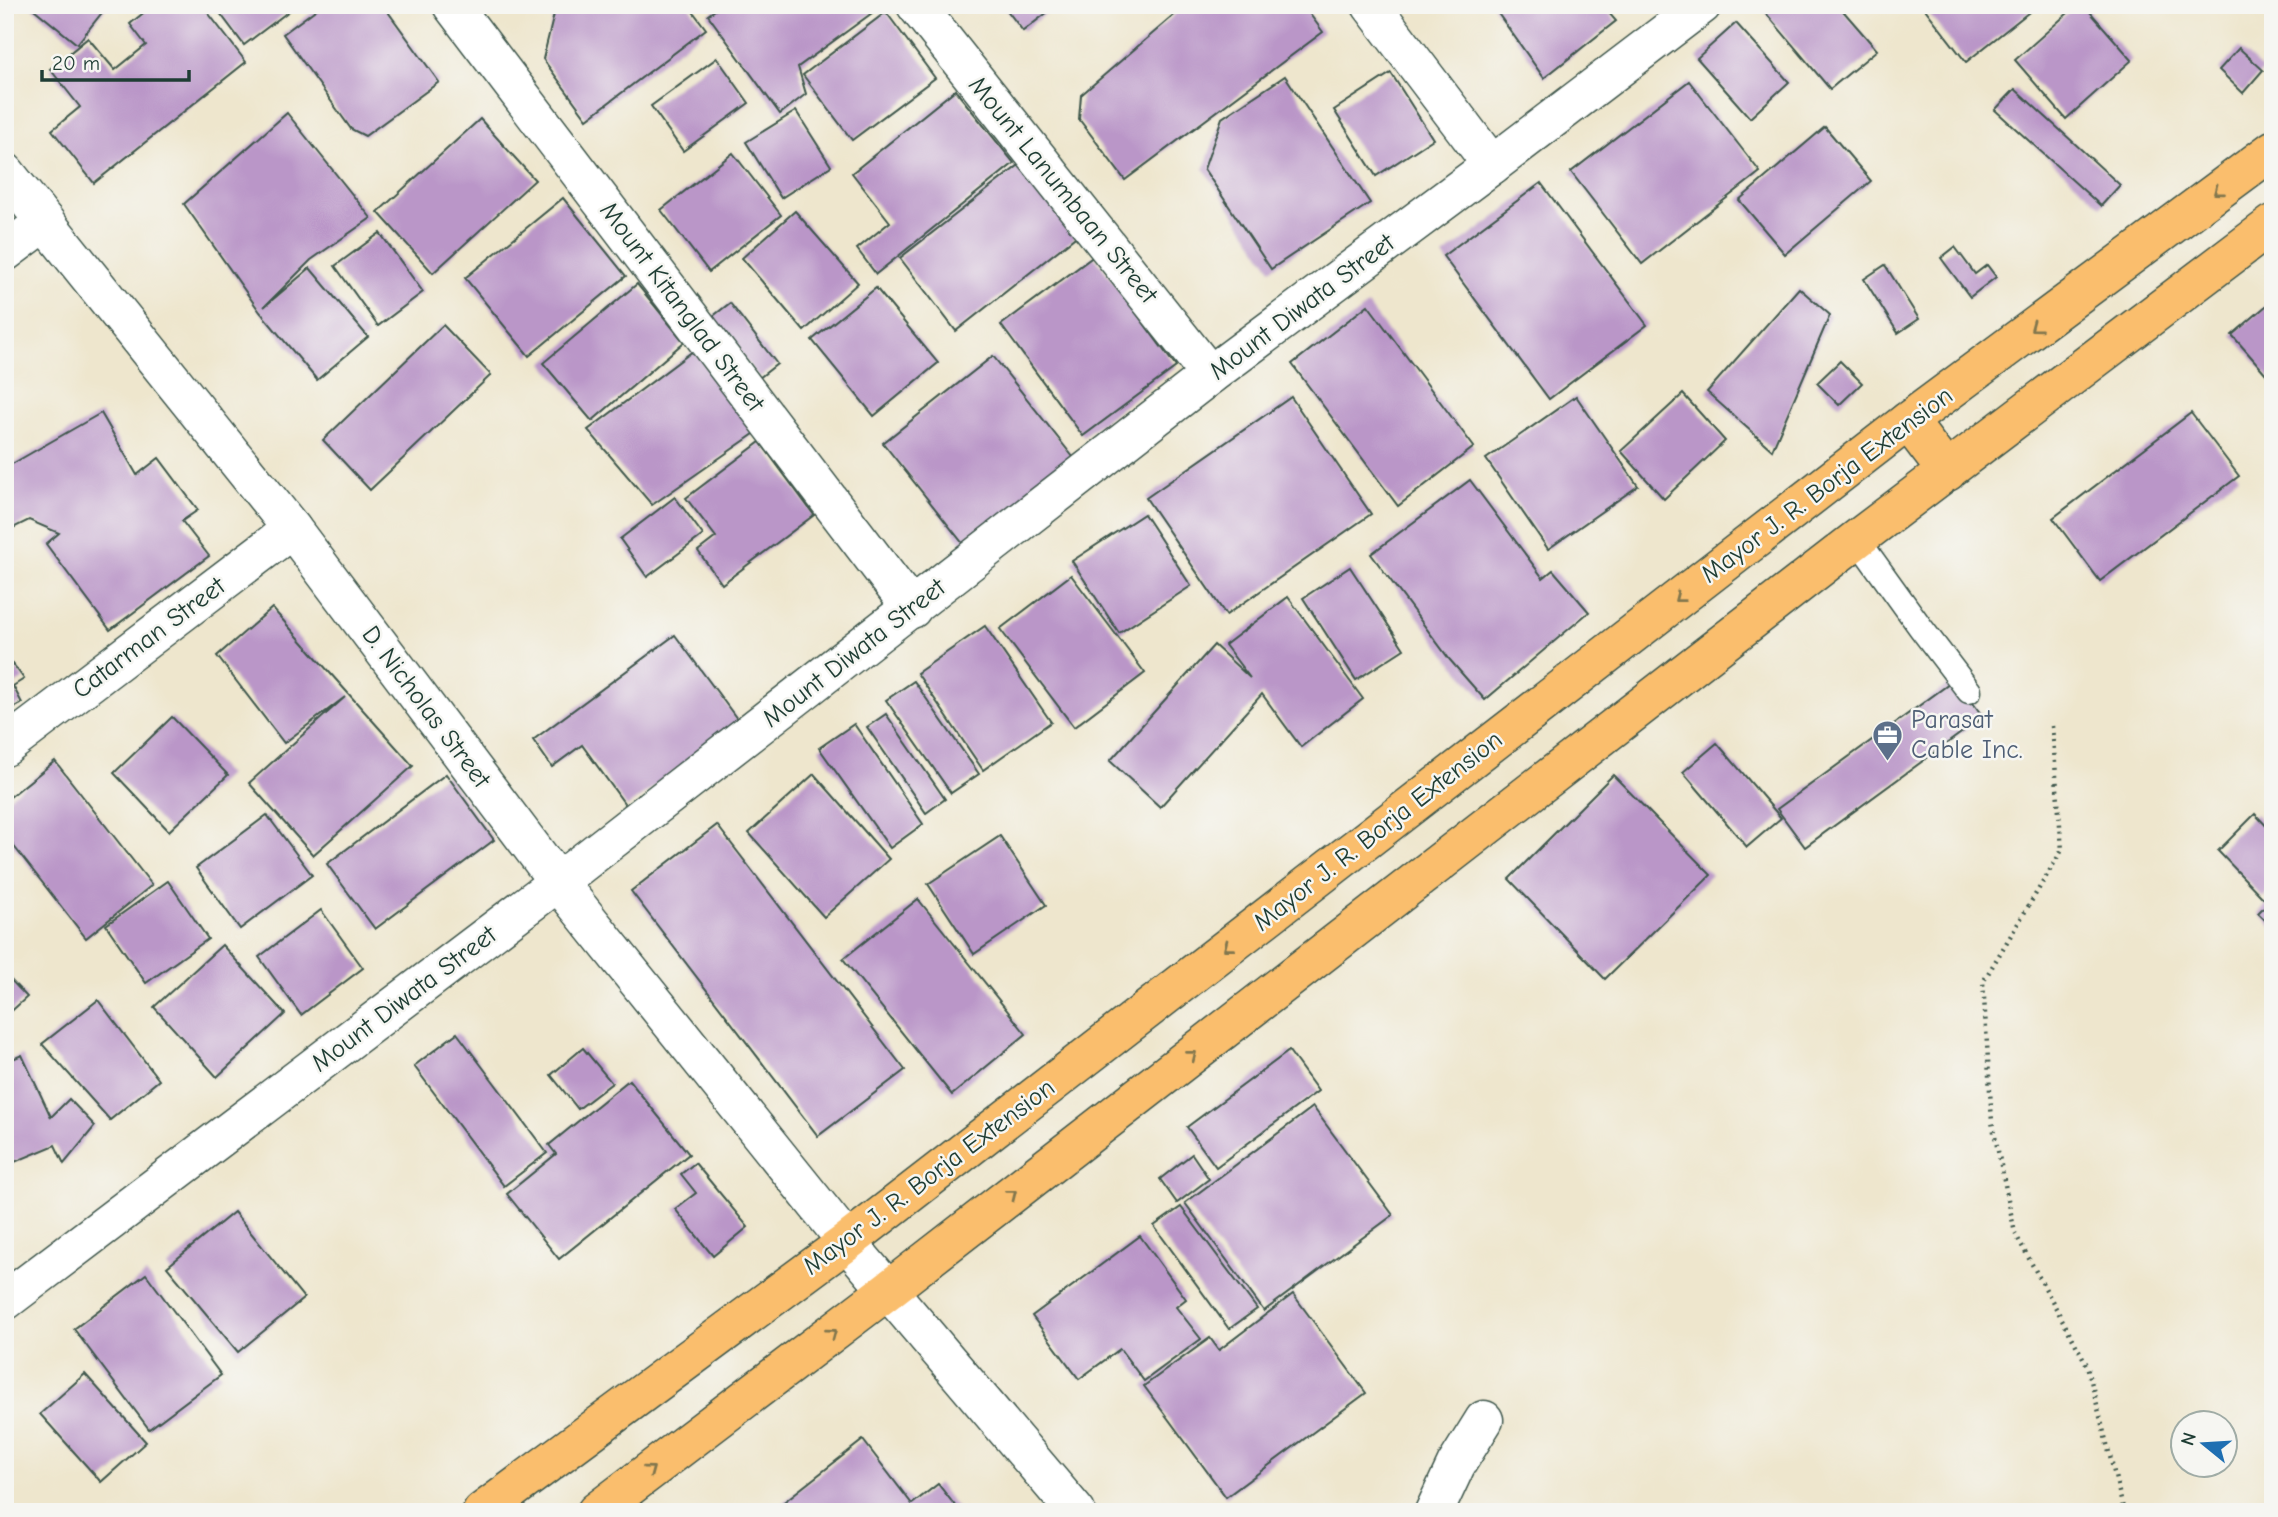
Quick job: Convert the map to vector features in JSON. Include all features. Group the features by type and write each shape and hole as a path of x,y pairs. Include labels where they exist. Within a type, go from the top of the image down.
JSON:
{"main road":[{"name":"Mayor J. R. Borja Extension","path":"482,1512 846,1242 1908,421 2273,150"},
{"path":"596,1512 887,1291 1857,539 2273,224"},
{"path":"1908,421 1947,472"}],"street":[{"name":"Mount Kitanglad Street","path":"452,5 912,609"},
{"name":"Mount Lanumbaan Street","path":"916,5 1210,375"},
{"path":"1371,5 1492,165"},
{"name":"Mount Diwata Street","path":"5,1301 558,882 1210,375 1702,5"},
{"name":"D. Nicholas Street","path":"5,172 292,529 558,882 846,1242 1076,1512"},
{"path":"5,252 45,222"},
{"name":"Catarman Street","path":"5,747 292,529"},
{"path":"1434,1512 1456,1465 1484,1420"}],"lane":[{"path":"1857,539 1969,691"}],"path":[{"path":"2052,726 2062,850 1983,982 1992,1122 2015,1233 2087,1366 2124,1512"},
{"path":"2246,1512 2271,1512"}],"building":[{"path":"29,5 108,5 77,44"},
{"path":"153,5 202,5 246,62 94,183 52,130 80,107 50,69 88,38 115,70 146,45 130,24"},
{"path":"214,5 297,5 244,45"},
{"path":"322,5 383,5 439,82 365,136 351,129 283,34"},
{"path":"562,5 688,5 706,29 587,119 543,59 555,10"},
{"path":"722,5 883,5 798,67 806,94 780,114 708,15"},
{"path":"1003,5 1057,5 1023,31"},
{"path":"1186,5 1303,5 1323,32 1125,180 1079,119 1081,95"},
{"path":"1492,5 1602,5 1616,21 1544,78"},
{"path":"1759,5 1838,5 1877,50 1830,89"},
{"path":"1922,5 2038,5 1966,62"},
{"path":"2077,5 2084,5 2132,60 2066,119 2015,60"},
{"path":"886,12 935,78 852,140 803,75"},
{"path":"1736,23 1789,82 1750,118 1697,58"},
{"path":"2239,48 2263,70 2243,93 2219,70"},
{"path":"717,58 749,103 683,151 651,106"},
{"path":"1391,73 1433,139 1376,176 1334,110"},
{"path":"1285,76 1370,203 1271,269 1204,169 1222,118"},
{"path":"1689,81 1760,172 1642,264 1571,172"},
{"path":"2015,89 2120,185 2101,206 1995,110"},
{"path":"955,90 1014,163 876,274 857,249 890,222 852,173"},
{"path":"796,111 831,166 781,198 746,142"},
{"path":"287,113 371,218 311,260 264,307 310,268 368,337 317,380 260,312 184,204"},
{"path":"480,119 535,180 433,273 378,212"},
{"path":"1825,127 1871,181 1785,254 1739,200"},
{"path":"733,153 781,215 709,272 661,210"},
{"path":"1023,162 1079,234 956,331 900,258"},
{"path":"1541,183 1647,325 1549,399 1443,256"},
{"path":"563,198 626,276 529,356 465,278"},
{"path":"795,211 858,283 804,331 742,258"},
{"path":"380,233 423,292 378,326 335,266"},
{"path":"1955,247 1975,274 1987,265 1996,277 1970,297 1941,258"},
{"path":"1094,256 1176,367 1083,436 1001,325"},
{"path":"1885,265 1919,319 1898,333 1864,279"},
{"path":"637,284 684,342 592,421 543,363"},
{"path":"876,288 938,363 874,416 812,340"},
{"path":"1799,288 1830,315 1772,450 1707,392"},
{"path":"2273,300 2273,382 2232,335"},
{"path":"730,303 777,364 759,378 712,317"},
{"path":"1368,305 1474,447 1398,506 1292,364"},
{"path":"443,325 491,375 370,490 323,440"},
{"path":"701,345 761,429 652,505 588,430"},
{"path":"993,356 1077,462 968,550 883,443"},
{"path":"1840,361 1862,383 1839,405 1817,383"},
{"path":"1683,394 1725,441 1664,499 1621,451"},
{"path":"1576,396 1638,486 1548,549 1486,459"},
{"path":"1291,397 1371,514 1226,615 1146,498"},
{"path":"101,413 137,475 159,458 198,510 182,521 209,556 110,630 46,544 59,533 29,520 5,532 5,468"},
{"path":"2191,413 2239,476 2100,581 2053,518"},
{"path":"760,442 814,515 722,584 698,551 716,537 686,498"},
{"path":"1470,480 1543,578 1553,570 1589,612 1485,700 1450,660 1371,554"},
{"path":"675,497 703,535 647,577 620,539"},
{"path":"1144,514 1191,586 1119,633 1072,561"},
{"path":"1350,567 1404,649 1356,680 1303,598"},
{"path":"1071,575 1145,673 1074,727 1000,629"},
{"path":"1288,597 1363,699 1301,747 1262,694 1160,807 1110,761 1214,645 1250,678 1225,645"},
{"path":"272,608 413,766 313,855 249,783 345,697 284,743 217,656"},
{"path":"985,626 1051,722 983,770 917,673"},
{"path":"675,635 740,723 627,807 582,745 552,767 533,740"},
{"path":"5,653 24,679 13,686 22,703 5,712"},
{"path":"1956,679 1983,717 1805,847 1777,809"},
{"path":"914,681 979,774 951,793 886,700"},
{"path":"886,714 945,799 926,813 867,727"},
{"path":"172,717 228,775 169,831 114,773"},
{"path":"854,724 923,824 890,848 819,748"},
{"path":"1717,743 1781,818 1747,847 1683,772"},
{"path":"55,761 152,885 86,938 5,835 5,801"},
{"path":"446,774 494,840 375,929 327,864"},
{"path":"814,774 889,859 824,917 749,833"},
{"path":"1613,775 1711,875 1605,979 1509,879"},
{"path":"2255,814 2273,833 2273,888 2263,898 2218,851"},
{"path":"267,815 312,875 240,929 196,868"},
{"path":"717,825 905,1070 818,1136 631,891"},
{"path":"1000,836 1046,905 974,954 928,884"},
{"path":"168,881 208,939 146,983 106,925"},
{"path":"2273,898 2273,928 2258,913"},
{"path":"918,899 1026,1034 952,1095 843,959"},
{"path":"321,910 363,968 301,1015 259,957"},
{"path":"222,945 285,1014 217,1077 154,1007"},
{"path":"5,974 27,997 5,1017"},
{"path":"98,1000 159,1080 110,1120 42,1044"},
{"path":"457,1033 547,1153 504,1186 414,1066"},
{"path":"583,1048 612,1083 578,1109 551,1075"},
{"path":"1289,1051 1318,1091 1216,1167 1187,1127"},
{"path":"22,1055 51,1117 69,1099 95,1126 64,1164 55,1145 5,1166 5,1062"},
{"path":"629,1080 689,1154 559,1259 507,1194 556,1154 549,1145"},
{"path":"1313,1107 1393,1215 1264,1311 1185,1203"},
{"path":"1192,1154 1209,1179 1177,1203 1160,1179"},
{"path":"695,1163 748,1227 713,1256 675,1209 696,1193 681,1174"},
{"path":"1181,1207 1257,1309 1229,1329 1154,1226"},
{"path":"234,1212 304,1298 238,1352 167,1267"},
{"path":"1140,1236 1186,1299 1176,1307 1201,1339 1144,1381 1120,1349 1079,1379 1032,1316"},
{"path":"146,1274 221,1375 149,1429 74,1329"},
{"path":"1293,1294 1366,1393 1226,1497 1144,1386 1210,1338 1219,1350"},
{"path":"85,1374 146,1442 101,1482 40,1414"},
{"path":"863,1440 912,1504 938,1484 960,1512 771,1512"}],"place":[{"name":"Parasat Cable Inc.","path":"1888,762"}]}
